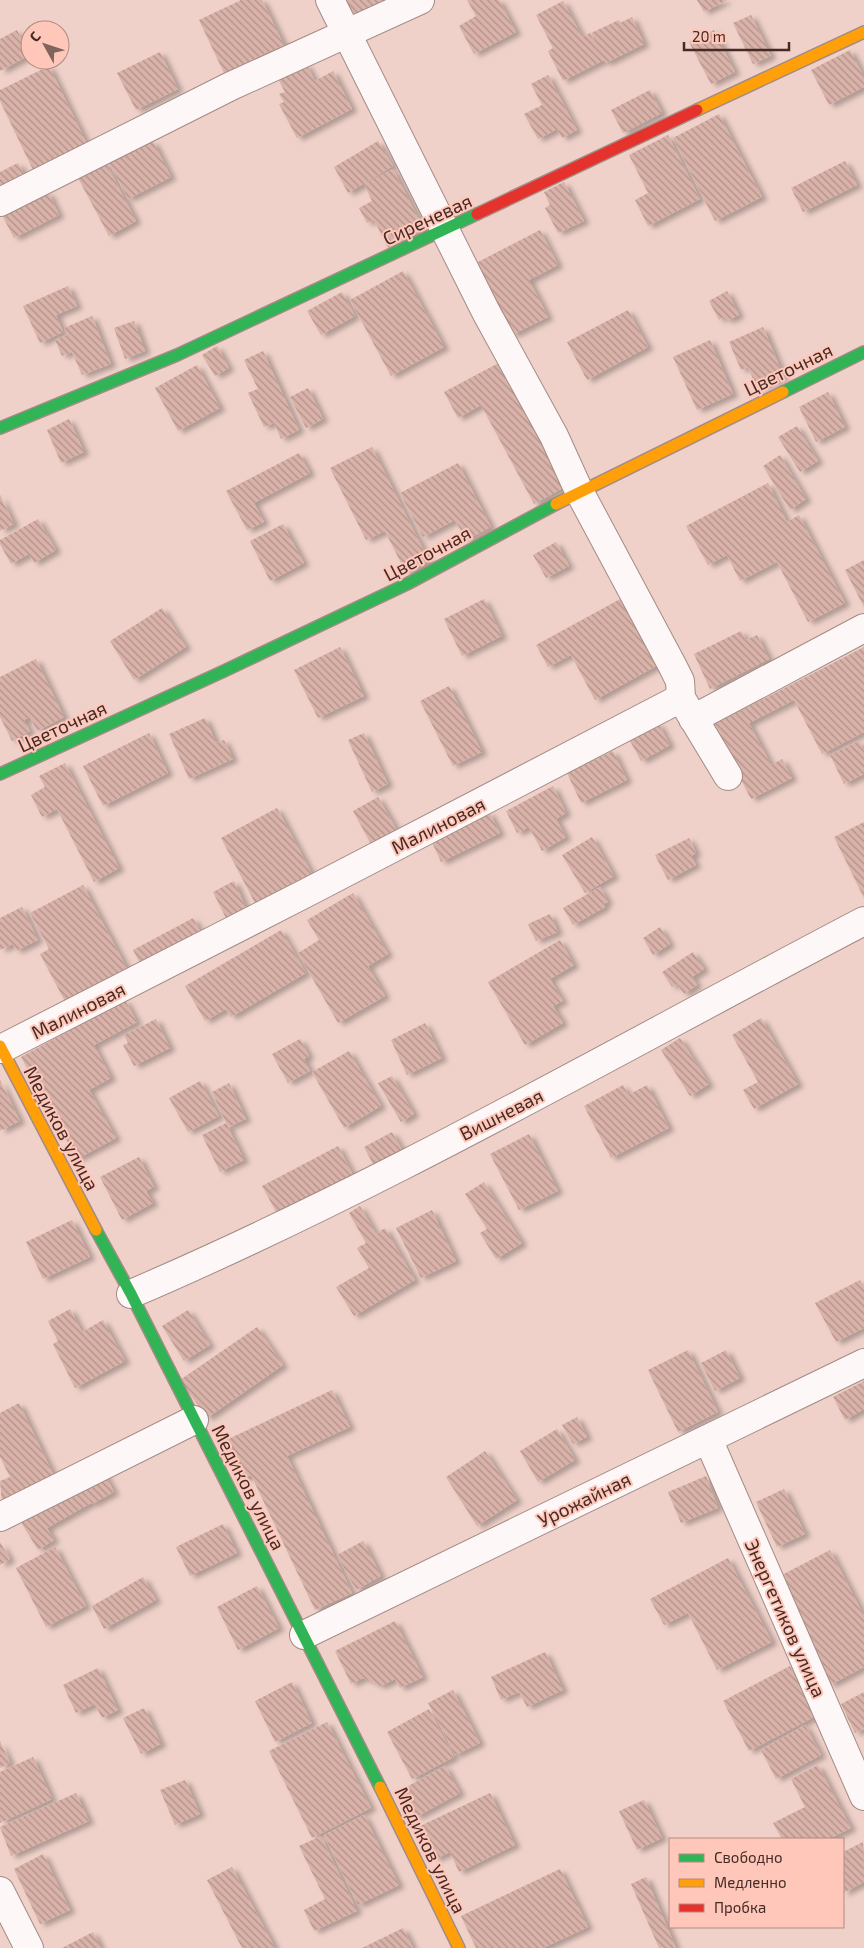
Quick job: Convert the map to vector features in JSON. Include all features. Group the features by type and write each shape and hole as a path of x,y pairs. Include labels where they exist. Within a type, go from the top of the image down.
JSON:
{"street":[{"path":"330,0 486,312 554,436 580,491 672,665 680,681 687,708 728,776"},
{"path":"0,202 231,86 420,0"},
{"name":"Сиреневая","path":"0,428 177,356 864,32"},
{"name":"Цветочная","path":"0,774 407,584 580,491 864,352"},
{"name":"Малиновая","path":"1,1048 306,893 687,708 864,628"},
{"name":"Вишневая","path":"131,1294 224,1254 526,1102 864,921"},
{"name":"Медиков улица","path":"1,1048 131,1294 459,1948"},
{"name":"Урожайная","path":"304,1636 864,1363"},
{"path":"0,1517 194,1420"},
{"name":"Энергетиков улица","path":"708,1439 864,1796"},
{"path":"0,1891 29,1948"}],"building":[{"path":"241,0 262,0 284,45 224,73 199,20"},
{"path":"346,0 395,0 354,18"},
{"path":"467,0 499,0 516,32 474,54 459,26 476,16"},
{"path":"697,0 727,0 704,12"},
{"path":"563,1 582,37 590,33 602,56 591,33 619,20 620,23 632,17 644,44 606,63 604,60 563,81 548,51 553,48 536,15"},
{"path":"751,15 771,56 753,64 733,23"},
{"path":"17,30 20,36 20,60 0,71 0,39"},
{"path":"714,30 735,72 711,84 689,42"},
{"path":"850,50 864,77 864,87 829,105 811,70"},
{"path":"160,52 178,89 136,110 117,73"},
{"path":"306,64 315,81 333,71 352,109 297,138 279,104 284,102 279,94 285,92 278,79"},
{"path":"41,70 51,70 87,144 33,170 0,101 0,90"},
{"path":"548,75 577,130 562,138 557,129 538,139 524,114 542,105 531,84"},
{"path":"650,90 662,113 623,133 611,110"},
{"path":"719,114 762,197 715,221 673,138"},
{"path":"668,135 700,199 648,226 635,200 648,193 629,155"},
{"path":"153,141 171,177 128,199 109,163"},
{"path":"378,141 393,166 348,193 334,167"},
{"path":"105,161 136,221 109,236 77,176"},
{"path":"845,161 857,185 803,212 791,188"},
{"path":"18,163 27,179 0,193 0,172"},
{"path":"393,169 424,229 388,248 374,220 367,223 359,208 372,201 364,184"},
{"path":"564,182 584,221 558,233 545,208 550,205 544,192"},
{"path":"48,192 59,215 14,238 2,215"},
{"path":"540,230 558,265 529,280 548,317 512,335 476,263"},
{"path":"403,271 444,347 391,376 350,300"},
{"path":"68,286 77,306 56,315 63,332 40,343 23,306"},
{"path":"727,291 739,315 727,321 725,316 719,320 709,301"},
{"path":"342,292 355,316 321,335 307,311"},
{"path":"628,310 648,347 587,380 567,342"},
{"path":"92,316 111,364 82,375 72,352 62,356 55,340 67,335 64,328"},
{"path":"134,321 145,351 125,359 114,328"},
{"path":"763,327 784,377 757,389 748,367 741,370 729,342"},
{"path":"710,340 733,394 697,410 673,357"},
{"path":"217,346 229,368 215,376 202,355"},
{"path":"263,351 299,430 281,439 274,423 264,427 248,393 258,389 244,360"},
{"path":"506,359 572,483 534,504 481,405 458,418 444,392"},
{"path":"197,365 220,408 178,431 155,388"},
{"path":"308,388 323,419 306,428 290,397"},
{"path":"828,392 845,427 816,442 799,407"},
{"path":"69,419 84,452 61,463 47,430"},
{"path":"797,426 818,461 800,472 778,437"},
{"path":"372,447 429,561 406,573 385,531 366,540 330,468"},
{"path":"299,453 310,473 254,503 264,522 247,530 226,491"},
{"path":"780,455 806,499 790,510 763,466"},
{"path":"458,463 491,527 466,540 455,520 423,537 400,493"},
{"path":"768,483 787,522 799,515 845,603 808,622 777,562 740,581 727,555 708,565 686,526"},
{"path":"0,495 14,524 0,531"},
{"path":"38,519 56,550 34,563 29,554 11,564 0,544 0,540"},
{"path":"283,524 304,563 270,581 250,541"},
{"path":"556,542 569,566 546,578 533,555"},
{"path":"864,560 864,607 845,570"},
{"path":"622,598 658,665 595,700 571,655 548,667 536,645"},
{"path":"484,599 502,636 462,656 444,619"},
{"path":"162,608 186,647 134,680 110,641"},
{"path":"741,631 746,640 757,635 769,659 710,689 694,654"},
{"path":"340,647 364,696 318,718 294,670"},
{"path":"864,647 864,732 822,754 794,700 749,723 771,765 782,759 792,778 751,799 713,725"},
{"path":"36,659 64,717 37,731 30,717 24,720 30,731 12,741 0,717 0,677"},
{"path":"449,686 482,752 453,766 420,701"},
{"path":"205,718 216,743 224,740 233,759 189,779 169,734"},
{"path":"658,723 670,745 641,761 629,739"},
{"path":"149,733 168,773 103,806 83,766"},
{"path":"364,733 388,784 372,792 348,740"},
{"path":"859,741 864,751 864,774 844,784 830,755"},
{"path":"613,751 627,780 581,803 567,773"},
{"path":"65,763 119,868 94,882 57,809 42,817 31,795 45,787 39,776"},
{"path":"553,786 566,813 556,819 566,837 542,851 529,827 517,833 506,811"},
{"path":"378,797 398,832 372,846 353,811"},
{"path":"277,808 313,876 257,907 221,838"},
{"path":"489,812 500,833 441,862 431,840"},
{"path":"864,822 864,898 834,837"},
{"path":"592,837 614,876 585,893 562,855"},
{"path":"689,838 696,853 691,856 696,865 668,880 655,855"},
{"path":"234,881 246,908 226,918 213,892"},
{"path":"83,885 133,980 68,1007 40,954 49,949 30,913"},
{"path":"600,887 608,902 603,904 605,907 573,925 563,908"},
{"path":"353,893 388,954 368,966 385,996 338,1023 298,953 319,940 307,920"},
{"path":"22,907 38,940 16,951 13,944 0,950 0,918"},
{"path":"550,914 558,932 536,941 528,924"},
{"path":"193,918 202,935 142,967 133,950"},
{"path":"660,927 670,944 653,955 643,938"},
{"path":"281,930 306,973 231,1017 226,1009 205,1021 185,986"},
{"path":"560,940 574,965 550,979 563,1001 553,1006 563,1023 525,1045 488,982"},
{"path":"693,952 704,969 692,977 697,985 684,994 677,984 672,987 662,972"},
{"path":"125,1000 137,1022 94,1045 111,1078 89,1090 116,1138 77,1159 21,1057"},
{"path":"761,1018 798,1084 754,1109 743,1090 758,1082 732,1035"},
{"path":"156,1019 170,1048 134,1066 123,1045 128,1043 124,1035"},
{"path":"425,1023 442,1058 407,1075 391,1040"},
{"path":"680,1038 709,1084 690,1096 661,1050"},
{"path":"300,1039 309,1056 304,1059 310,1071 288,1083 272,1054"},
{"path":"349,1051 381,1106 344,1128 312,1072"},
{"path":"392,1076 414,1114 401,1122 378,1083"},
{"path":"0,1080 20,1121 0,1131"},
{"path":"200,1081 219,1116 188,1132 169,1098"},
{"path":"229,1083 246,1119 228,1127 244,1160 220,1172 202,1135 226,1123 212,1092"},
{"path":"623,1085 628,1095 647,1085 669,1128 611,1158 584,1106"},
{"path":"392,1132 402,1150 373,1164 364,1147"},
{"path":"529,1134 558,1191 519,1210 490,1154"},
{"path":"338,1146 354,1177 279,1217 262,1186"},
{"path":"139,1157 154,1187 146,1191 153,1203 122,1220 100,1177"},
{"path":"484,1182 522,1243 496,1259 480,1233 487,1229 465,1194"},
{"path":"360,1206 376,1234 385,1228 415,1280 354,1316 336,1287 369,1268 357,1248 366,1243 349,1213"},
{"path":"432,1210 456,1261 421,1278 396,1228"},
{"path":"72,1220 90,1257 43,1279 26,1242"},
{"path":"860,1280 864,1287 864,1328 836,1342 815,1303"},
{"path":"70,1309 82,1332 103,1320 125,1361 75,1388 53,1344 58,1341 48,1321"},
{"path":"188,1310 210,1345 184,1361 162,1326"},
{"path":"257,1327 283,1365 207,1418 180,1380"},
{"path":"688,1350 718,1412 678,1432 648,1370"},
{"path":"726,1350 740,1378 715,1391 701,1363"},
{"path":"864,1381 864,1409 845,1420 833,1397"},
{"path":"332,1390 350,1427 287,1456 352,1593 315,1610 251,1475 239,1481 220,1443"},
{"path":"19,1403 55,1478 2,1504 0,1481 10,1477 0,1457 0,1413"},
{"path":"577,1417 587,1437 573,1444 562,1425"},
{"path":"557,1429 575,1460 538,1482 520,1451"},
{"path":"485,1451 517,1500 477,1526 446,1477"},
{"path":"104,1473 114,1492 92,1504 82,1485"},
{"path":"706,1476 718,1508 681,1523 668,1492"},
{"path":"82,1487 91,1503 47,1528 54,1540 38,1550 21,1522"},
{"path":"784,1489 805,1534 777,1547 756,1502"},
{"path":"223,1524 237,1553 190,1576 176,1547"},
{"path":"363,1541 381,1576 356,1590 337,1555"},
{"path":"0,1542 10,1559 0,1565"},
{"path":"55,1547 86,1606 46,1627 16,1568"},
{"path":"830,1550 864,1616 864,1667 830,1685 776,1578"},
{"path":"728,1558 772,1642 717,1670 688,1613 664,1625 650,1599"},
{"path":"143,1577 156,1600 104,1629 92,1606"},
{"path":"257,1586 279,1628 238,1650 217,1607"},
{"path":"395,1621 423,1677 400,1688 395,1679 381,1686 363,1678 351,1684 335,1651"},
{"path":"545,1652 563,1690 527,1707 519,1692 501,1700 491,1677"},
{"path":"790,1666 816,1716 749,1751 723,1701"},
{"path":"98,1668 118,1710 102,1718 95,1704 76,1713 63,1685"},
{"path":"292,1682 312,1723 275,1742 255,1701"},
{"path":"453,1690 480,1743 455,1755 428,1703"},
{"path":"864,1692 864,1729 855,1733 841,1704"},
{"path":"144,1708 161,1744 141,1754 123,1718"},
{"path":"429,1709 454,1757 412,1779 387,1732"},
{"path":"327,1722 371,1808 312,1838 269,1751"},
{"path":"805,1725 821,1755 776,1779 761,1750"},
{"path":"0,1741 10,1763 0,1768"},
{"path":"33,1757 52,1799 0,1823 0,1772"},
{"path":"818,1765 851,1828 831,1838 781,1838 773,1823 805,1807 791,1779"},
{"path":"445,1766 460,1793 416,1817 401,1790"},
{"path":"185,1780 200,1814 175,1825 160,1790"},
{"path":"76,1793 89,1821 11,1856 0,1827"},
{"path":"490,1793 515,1845 459,1872 450,1852 435,1859 420,1826"},
{"path":"644,1800 662,1838 637,1850 619,1811"},
{"path":"364,1815 399,1885 358,1905 324,1835"},
{"path":"321,1836 357,1911 314,1931 304,1910 325,1899 299,1846"},
{"path":"863,1842 864,1882 844,1892 844,1852"},
{"path":"43,1854 70,1910 40,1924 14,1869"},
{"path":"232,1867 275,1948 242,1948 207,1880"},
{"path":"560,1869 588,1927 543,1948 476,1948 461,1916"},
{"path":"646,1877 676,1948 659,1948 631,1884"},
{"path":"403,1928 413,1948 362,1948"},
{"path":"93,1932 101,1948 62,1948"}],"traffic: fast":[{"path":"0,428 177,355 477,214"},
{"path":"783,392 864,352"},
{"path":"0,774 407,584 556,504"},
{"path":"96,1230 131,1294 380,1787"}],"traffic: slow":[{"path":"697,110 864,32"},
{"path":"556,504 783,392"},
{"path":"0,1046 96,1230"},
{"path":"380,1787 459,1948"}],"traffic: jam":[{"path":"477,214 697,110"}]}
